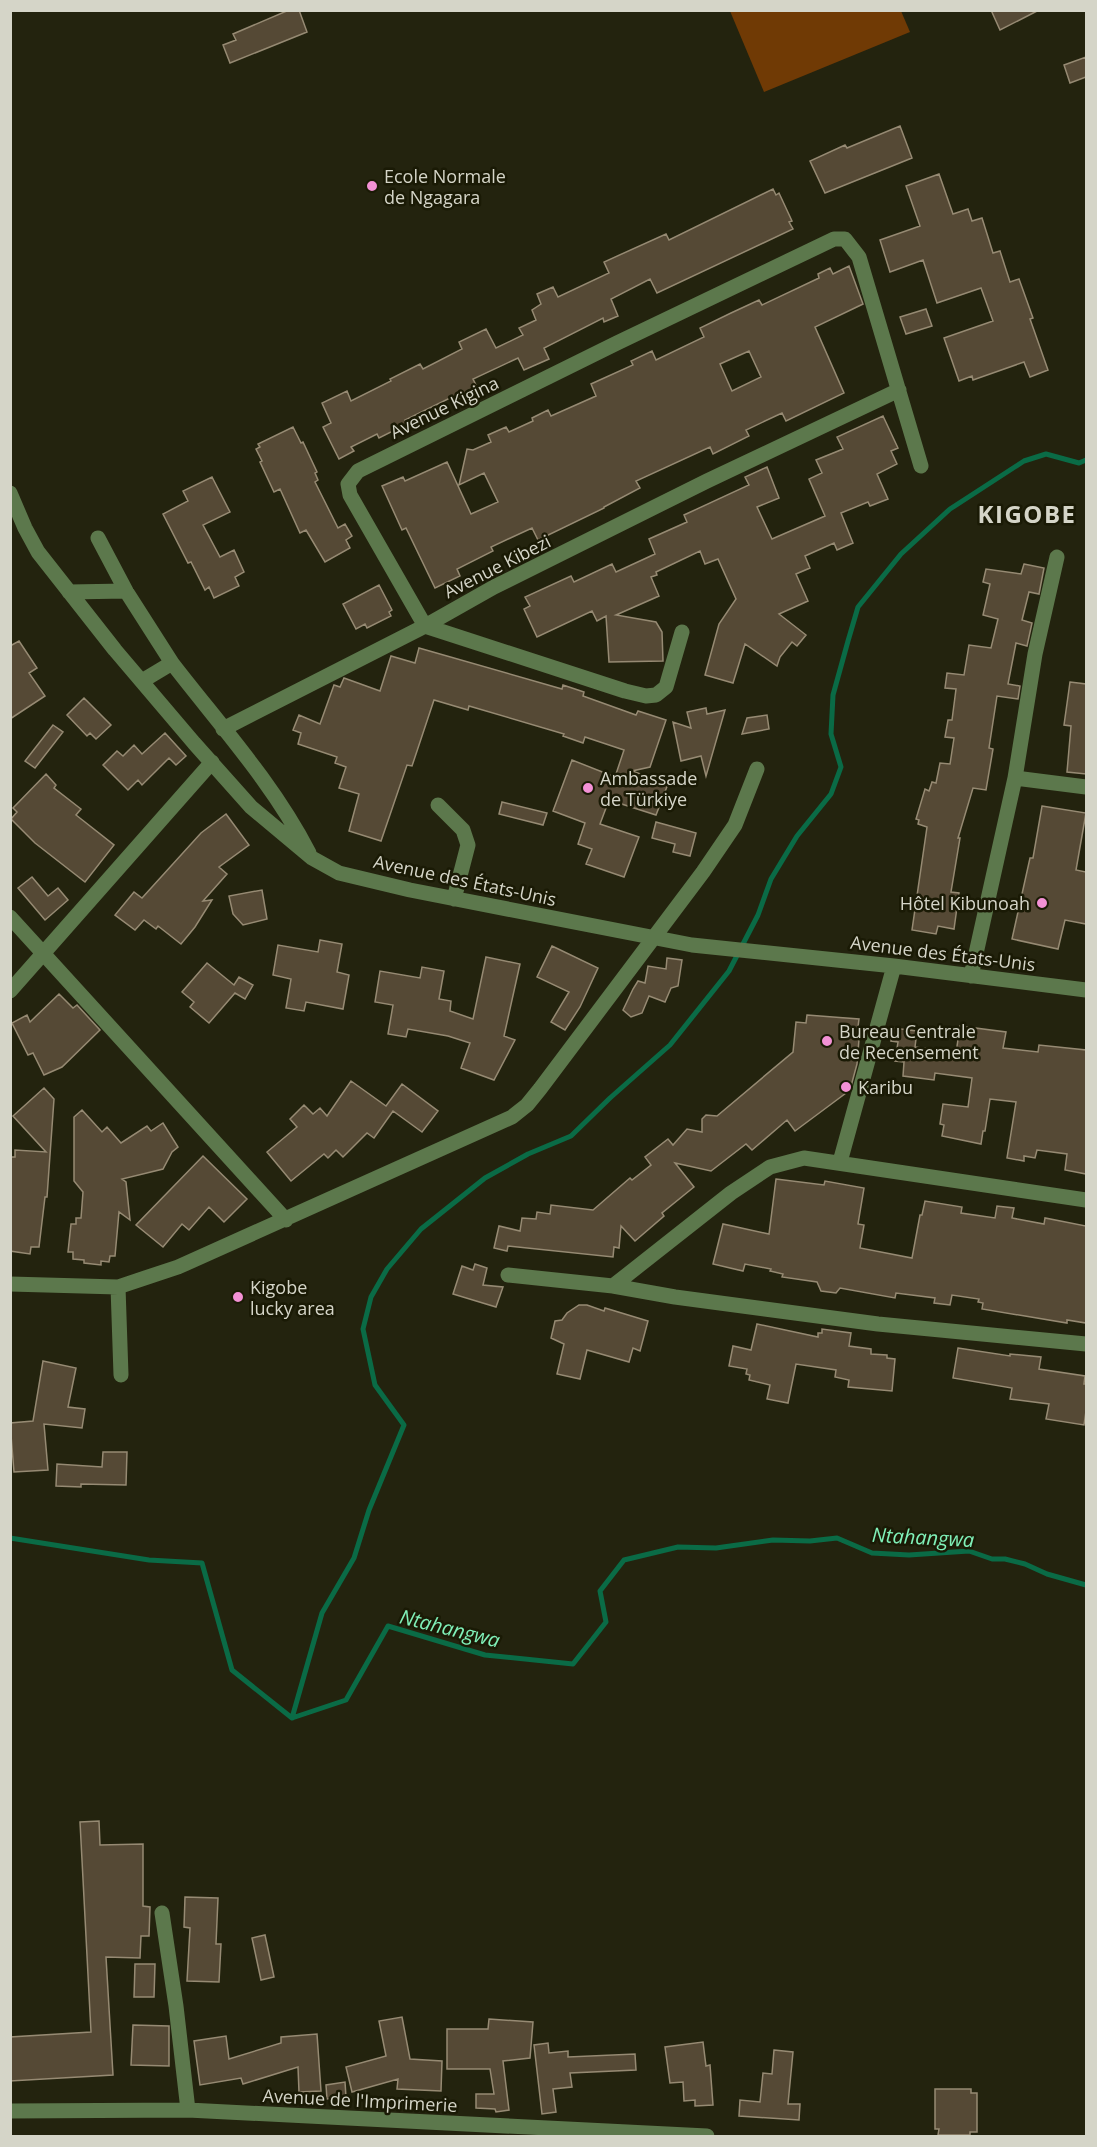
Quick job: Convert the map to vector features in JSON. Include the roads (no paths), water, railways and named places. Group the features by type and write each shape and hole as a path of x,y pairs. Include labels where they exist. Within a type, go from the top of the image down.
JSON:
{"street":[{"name":"Avenue Kigina","path":"425,626 350,495 348,484 358,471 834,239 846,239 859,257 899,390"},
{"path":"899,390 921,466"},
{"name":"Avenue Kibezi","path":"223,729 425,626 494,587 696,486 899,390"},
{"name":"Avenue des États-Unis","path":"10,493 25,528 39,552 69,592 212,762 251,807 312,858 339,873 454,899 692,945 785,953 1086,990"},
{"path":"98,538 126,591 172,663 264,780 291,818 312,858"},
{"path":"971,976 1015,778 1035,654 1057,557"},
{"path":"69,592 126,591"},
{"path":"425,626 646,696 656,696 666,687 682,632"},
{"path":"142,681 172,663"},
{"path":"10,991 212,762"},
{"path":"10,1284 118,1287 178,1267 512,1117 527,1105 735,825 757,769"},
{"path":"1015,778 1086,787"},
{"path":"438,806 463,830 468,845 454,899"},
{"path":"10,917 286,1220"},
{"path":"840,1162 894,966"},
{"path":"613,1286 731,1193 770,1167 804,1158 1086,1200"},
{"path":"507,1275 613,1286 675,1297 878,1324 1086,1344"},
{"path":"118,1287 121,1375"},
{"path":"162,1913 188,2110"},
{"name":"Avenue de l'Imprimerie","path":"10,2111 188,2110 476,2131 707,2136"}],"waterway":[{"path":"292,1718 322,1613 354,1558 369,1510 404,1425 375,1385 363,1329 371,1297 387,1269 421,1229 485,1178 528,1154 571,1136 670,1045 729,971 758,915 771,879 797,836 831,794 841,767 831,734 833,695 848,641 858,607 901,554 950,509 1024,461 1046,454 1079,463 1086,460"},
{"name":"Ntahangwa","path":"10,1538 149,1560 202,1563 232,1670 292,1718 346,1700 388,1626 485,1655 573,1664 606,1622 600,1591 624,1560 678,1547 716,1548 773,1540 810,1541 837,1538 872,1553 909,1555 969,1551 992,1559 1005,1559 1025,1564 1047,1574 1086,1585"}],"place":[{"name":"Ecole Normale de Ngagara","path":"372,186"},
{"name":"Ambassade de Türkiye","path":"588,788"},
{"name":"Hôtel Kibunoah","path":"1042,903"},
{"name":"Bureau Centrale de Recensement","path":"827,1041"},
{"name":"Karibu","path":"846,1087"},
{"name":"Kigobe lucky area","path":"238,1297"}],"district":[{"name":"KIGOBE","path":"1027,513"}]}
